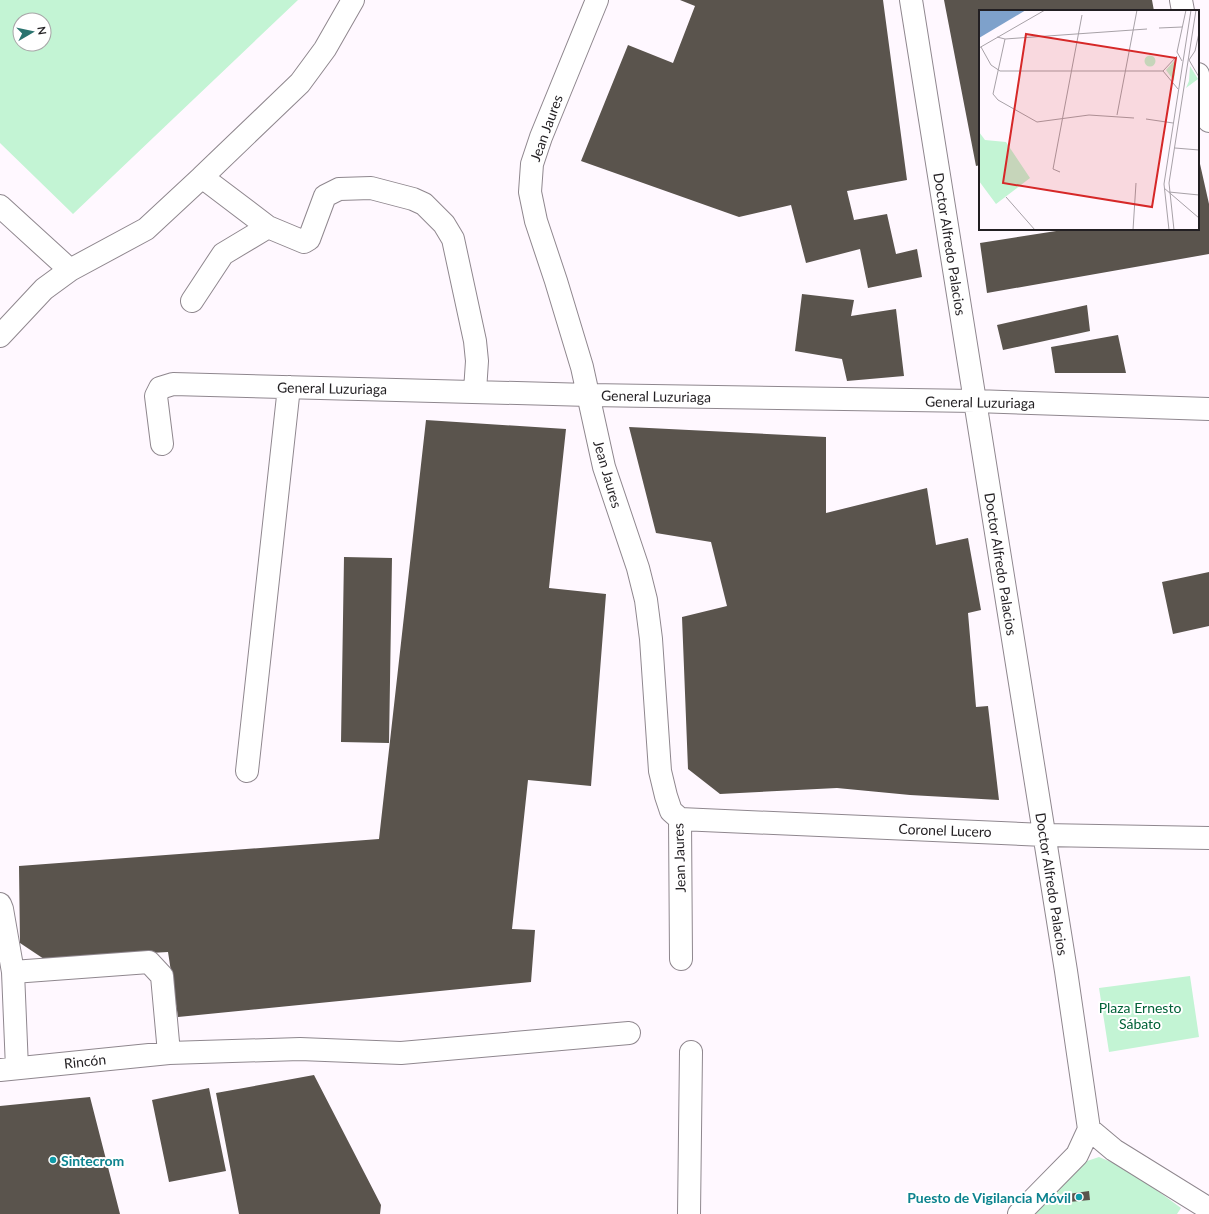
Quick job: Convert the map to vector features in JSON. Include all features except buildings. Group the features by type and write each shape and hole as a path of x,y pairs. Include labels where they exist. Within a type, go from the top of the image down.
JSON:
{"street":[{"path":"0,336 44,290 70,270 146,229 202,177 300,83 325,49 353,0"},
{"name":"Jean Jaures","path":"597,0 541,137 532,164 530,192 536,221 582,367 604,467 638,568 646,600 654,668 660,771 671,811 680,819 681,959"},
{"name":"Doctor Alfredo Palacios","path":"911,0 1066,971 1089,1129"},
{"path":"1181,0 1184,10"},
{"path":"1199,78 1209,121"},
{"path":"202,177 268,227 304,242 309,239 325,196 339,189 371,188 413,198 424,204 444,224 453,239 475,342 477,361 475,391"},
{"path":"0,206 70,270"},
{"path":"192,301 223,254 268,227"},
{"name":"General Luzuriaga","path":"162,444 156,396 160,388 173,384 589,395 975,401 1209,409"},
{"path":"247,771 289,387"},
{"name":"Coronel Lucero","path":"680,819 1044,835 1209,838"},
{"path":"0,904 13,972 9,1069"},
{"path":"13,972 149,962 162,976 169,1053"},
{"name":"Rincón","path":"9,1069 169,1053 300,1049 401,1053 628,1033"},
{"path":"689,1214 691,1052"},
{"path":"1019,1214 1076,1155 1089,1129 1114,1150 1209,1209"}],"green space":[{"path":"0,0 298,0 73,214 0,143"},
{"name":"Plaza Ernesto Sábato","path":"1190,976 1199,1037 1109,1052 1099,988"},
{"path":"1099,1157 1128,1169 1181,1208 1177,1214 1035,1214 1078,1164"}],"place":[{"name":"Sintecrom","path":"53,1160"},
{"name":"Puesto de Vigilancia Móvil","path":"1079,1197"}]}
